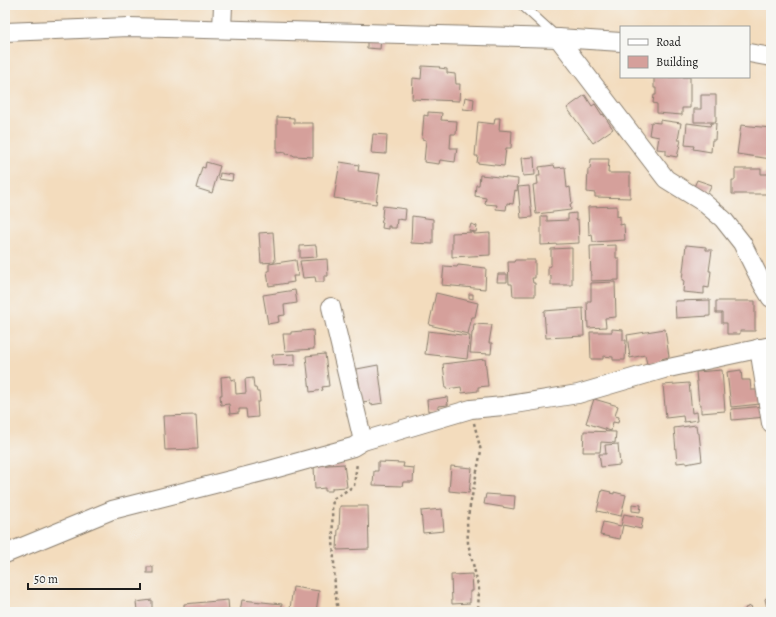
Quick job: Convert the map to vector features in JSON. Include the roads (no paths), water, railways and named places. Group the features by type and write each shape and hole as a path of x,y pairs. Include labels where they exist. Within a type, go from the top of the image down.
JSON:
{"street":[{"path":"222,29 223,5"},
{"path":"5,32 129,27 558,38 620,42"},
{"path":"558,38 666,179 703,202 723,219 742,243 771,298"},
{"path":"750,53 771,57"},
{"path":"331,307 358,444"},
{"path":"5,554 112,510 270,470 471,409 503,406 578,394 664,369 765,347 771,423"}],"lane":[{"path":"522,5 558,38"}]}
